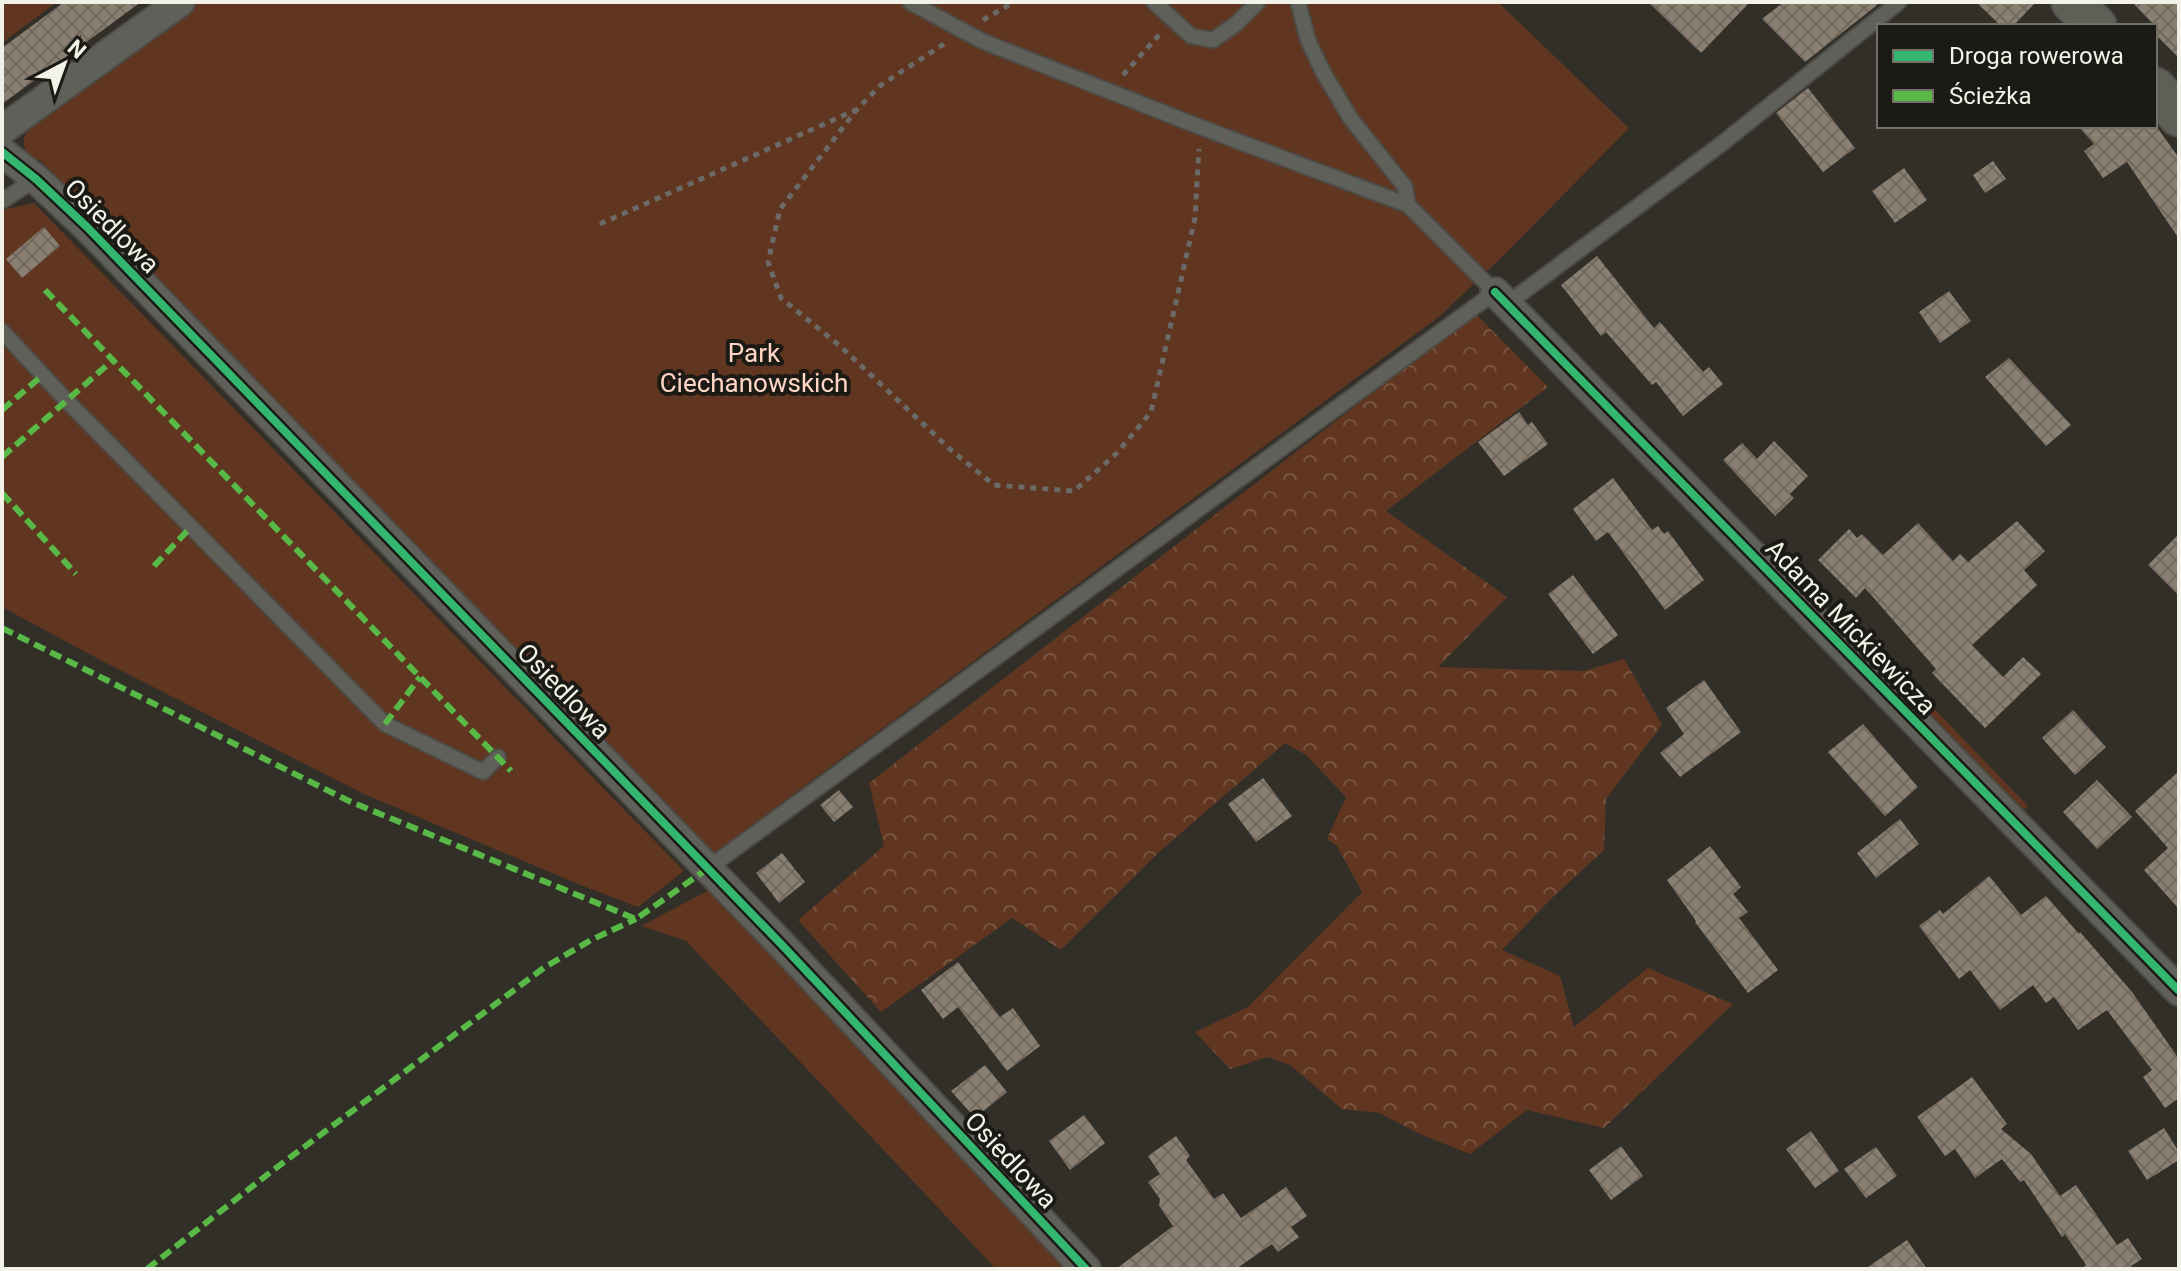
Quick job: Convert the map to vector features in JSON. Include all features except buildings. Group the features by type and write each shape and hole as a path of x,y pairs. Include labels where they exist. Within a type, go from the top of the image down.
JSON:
{"street":[{"path":"2,130 180,2"},
{"path":"2072,2 2094,24"},
{"path":"2157,90 2179,116"},
{"name":"Osiedlowa","path":"2,152 36,179 99,239 782,945 1086,1269"},
{"name":"Adama Mickiewicza","path":"1501,298 2179,991"}],"lane":[{"path":"910,2 982,41 1408,205 1501,298"},
{"path":"1154,2 1191,36 1213,40 1236,24 1258,2"},
{"path":"1298,2 1308,40 1323,72 1351,119 1405,187 1408,205"},
{"path":"707,869 1501,298 1720,145 1899,2"},
{"path":"2,201 36,179"},
{"path":"2,331 385,724 483,772 498,757"}],"path":[{"path":"1014,2 881,85 858,108 780,209 768,262 781,298 840,346 951,450 994,485 1074,491 1117,453 1151,412 1195,218 1200,127"},
{"path":"1109,90 1173,20"},
{"path":"600,224 858,108"}],"green space":[{"path":"2,2 57,2 2,43"},
{"name":"Park Ciechanowskich","path":"197,2 1498,2 1629,128 1440,316 714,853 39,159 34,163 27,153 24,142 28,127"},
{"path":"34,203 684,871 638,907 583,886 366,795 2,607 2,210"},
{"path":"1475,313 1548,387 1386,511 1507,597 1438,667 1584,671 1624,659 1662,725 1606,799 1604,850 1502,950 1560,976 1574,1027 1648,968 1733,1004 1604,1128 1527,1110 1470,1154 1379,1113 1342,1109 1290,1065 1267,1057 1230,1069 1195,1032 1248,1007 1362,892 1337,846 1327,839 1346,797 1306,755 1285,743 1159,852 1061,950 1012,918 881,1012 798,920 884,846 869,783"},
{"path":"1915,689 2028,806 2023,811 1909,695"},
{"path":"713,888 1071,1269 996,1269 686,941 641,926"}],"marked path":[{"path":"45,290 511,771"},
{"path":"2,457 113,360"},
{"path":"2,410 43,375"},
{"path":"2,493 76,574"},
{"path":"154,566 191,527"},
{"path":"2,628 351,802 636,919 707,869"},
{"path":"385,724 420,677"},
{"path":"147,1269 272,1171 545,967 591,940 636,919"}],"cycle path":[{"path":"2,152 88,228 782,945 1086,1269"},
{"path":"1495,292 2179,991"}]}
